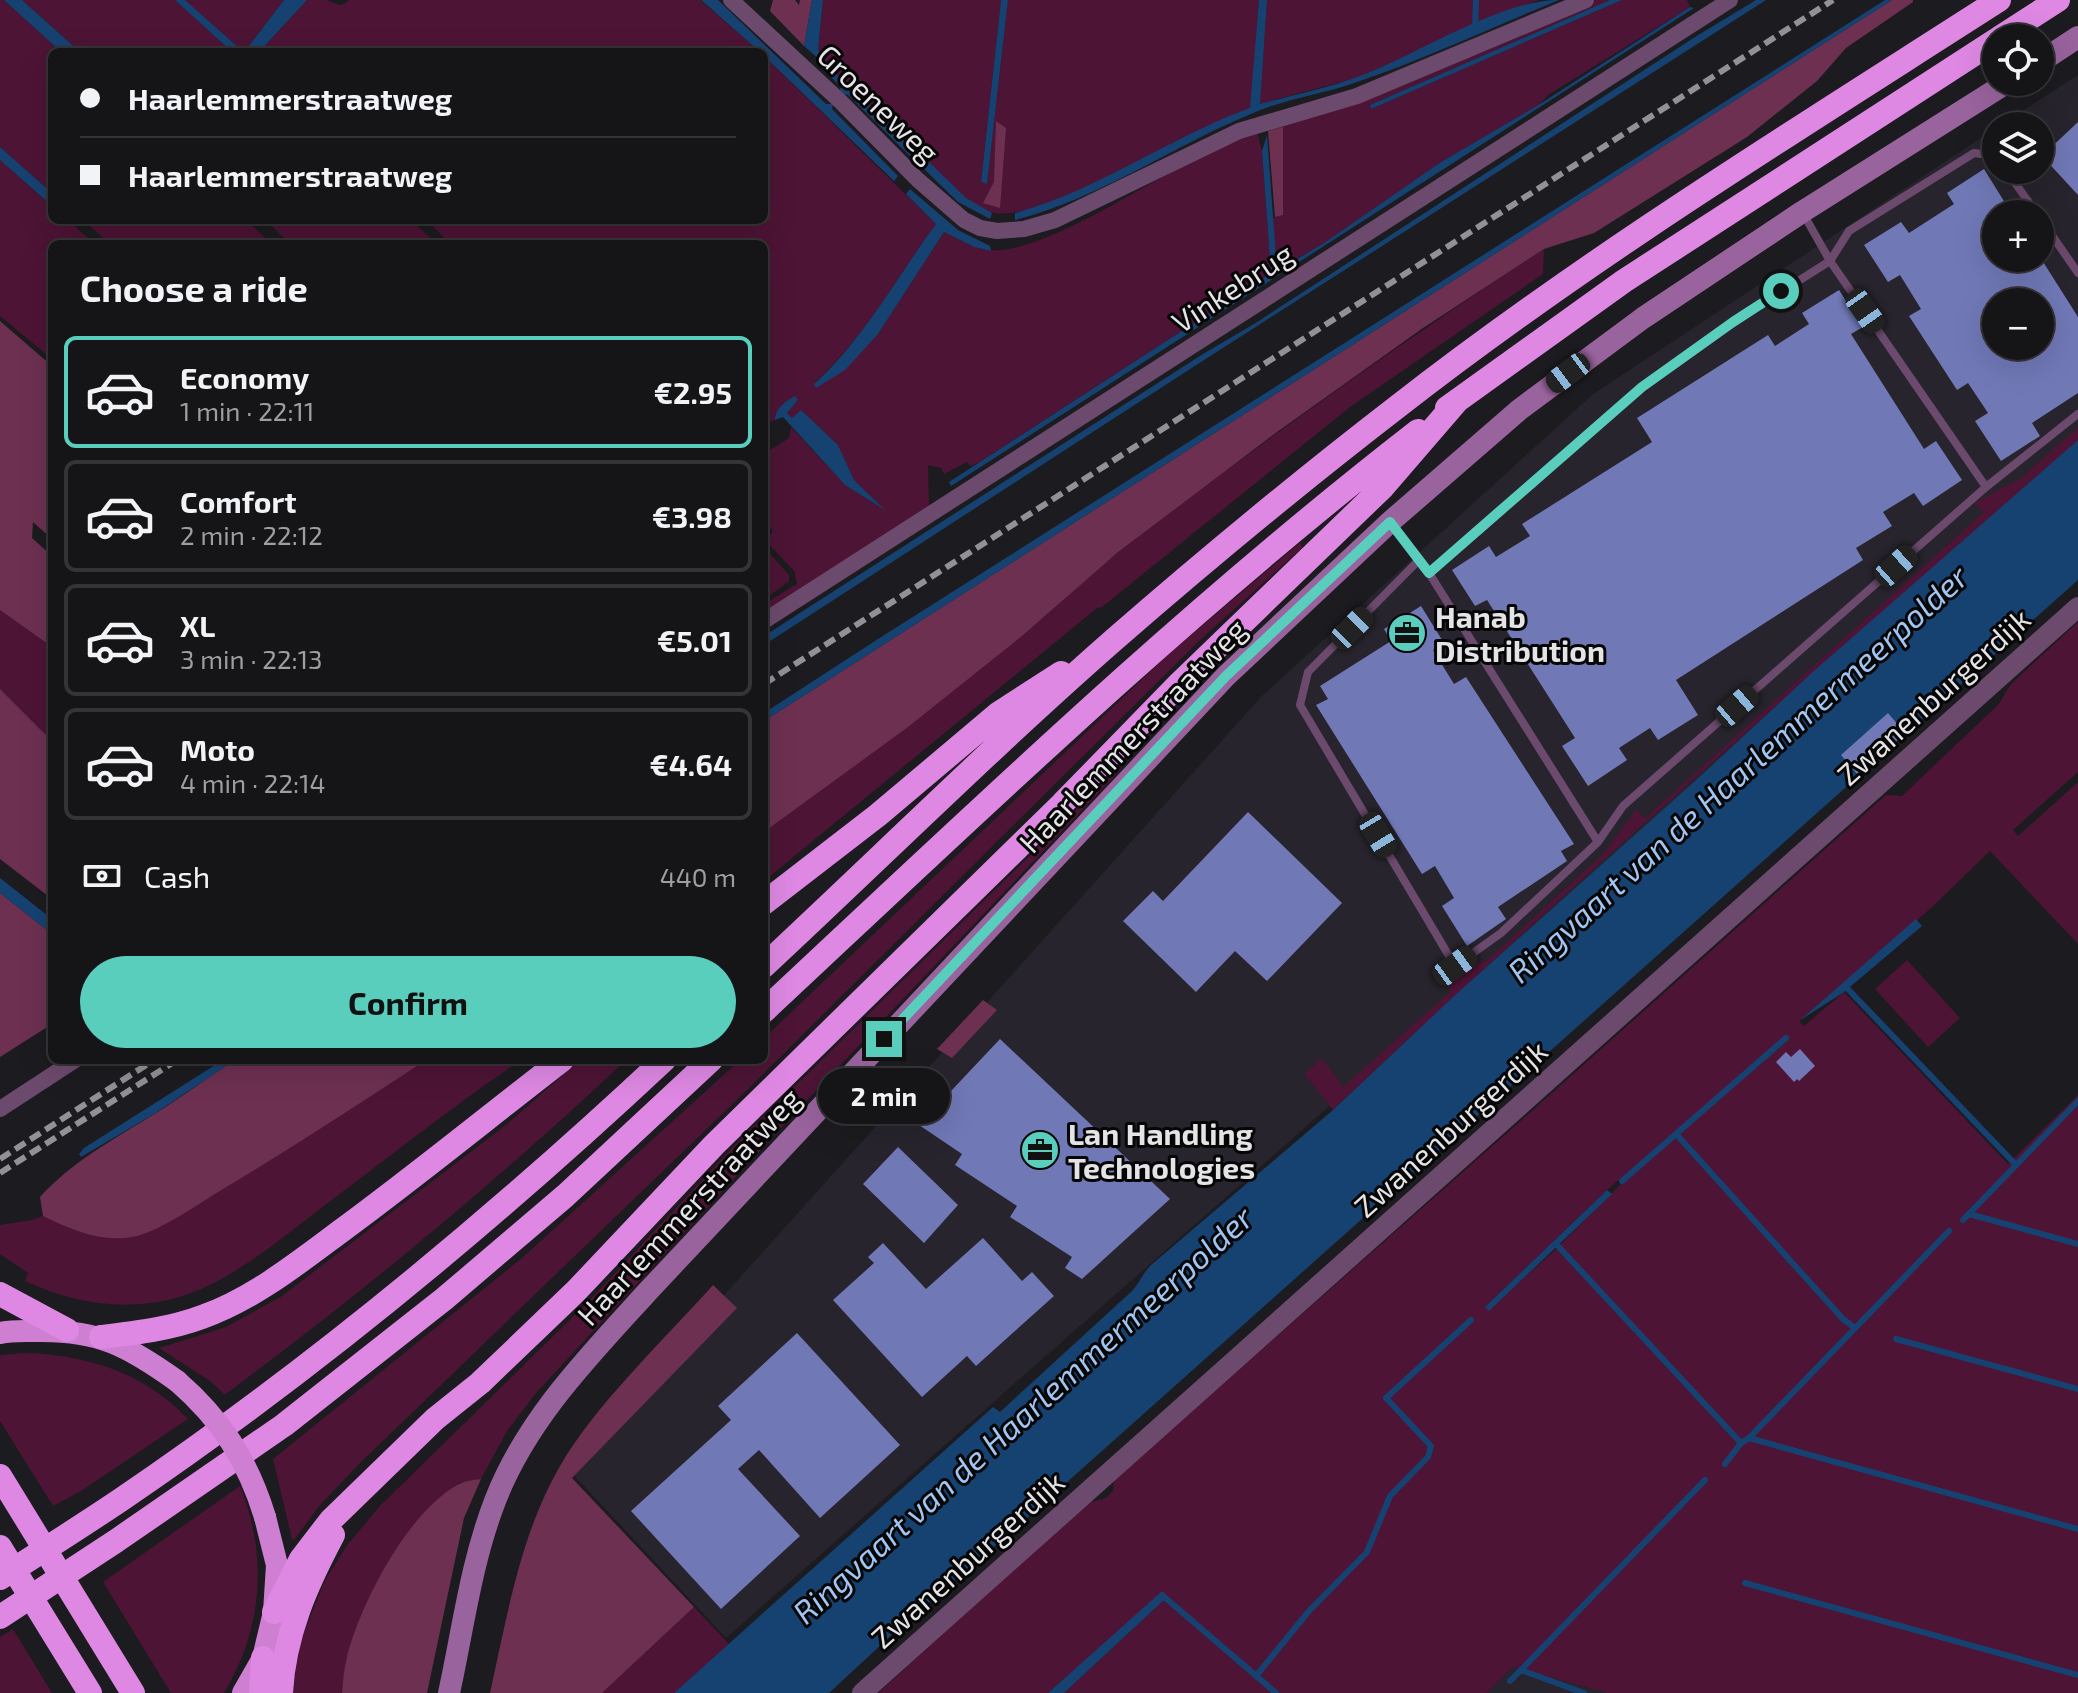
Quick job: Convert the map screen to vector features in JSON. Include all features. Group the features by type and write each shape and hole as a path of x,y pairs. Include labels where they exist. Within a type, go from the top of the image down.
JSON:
{"highway":[{"path":"768,962 1114,640 1251,523 1398,406 1523,312 1694,195 1999,0"},
{"path":"2021,24 2058,0"},
{"path":"768,1007 1109,690 1212,598 1352,482 1458,400 1624,281 1982,49"},
{"path":"274,1612 301,1559 331,1520 435,1419 480,1383 576,1291 714,1145 1051,815 1178,685 1383,487 1458,400"},
{"path":"768,900 878,815 999,713 1114,640"},
{"path":"101,1337 153,1330 190,1320 244,1298 304,1259 383,1200 557,1064"},
{"path":"0,1578 123,1499 353,1330 542,1172 660,1064"},
{"path":"0,1617 284,1425 444,1299 565,1196 707,1064"},
{"path":"0,1294 67,1330"},
{"path":"0,1333 67,1330 101,1337 151,1362 177,1381 198,1398 233,1441 246,1465 265,1517 277,1565 274,1612 263,1658 261,1693"},
{"path":"0,1476 133,1693"},
{"path":"281,1693 289,1635 301,1601 339,1525 366,1487"},
{"path":"0,1547 90,1693"},
{"path":"243,1693 263,1658"}],"main road":[{"path":"2054,53 2078,37"},
{"name":"Haarlemmerstraatweg","path":"449,1693 471,1583 495,1501 523,1444 561,1388 671,1266 1226,676 1390,522 1531,401 1643,318 1802,212 1986,96"}],"street":[{"name":"Groeneweg","path":"731,0 840,101 918,180 964,220 980,228 997,231 1024,229 1055,220 1239,131 1357,96 1586,0"},
{"name":"Vinkebrug","path":"768,618 1730,0"},
{"name":"Zwanenburgerdijk","path":"862,1693 2078,607"},
{"path":"0,1109 69,1064"}],"lane":[{"path":"1429,573 1642,387 1733,322 1830,261 1849,231 1974,153 1982,154"},
{"path":"1802,212 1830,261 1986,487"},
{"path":"2054,239 2078,273"},
{"path":"1418,561 1308,672 1300,705 1455,966 1501,933 1598,842 1623,806 1986,487 2078,414"},
{"path":"1390,522 1429,573 1598,842"}],"shaded area":[{"path":"0,0 4,0 57,48 48,48 48,189 0,147"},
{"path":"22,0 175,0 228,48 76,48"},
{"path":"185,0 284,0 248,47 239,48"},
{"path":"307,0 326,0 341,5 349,0 700,0 755,48 263,48"},
{"path":"773,0 795,0 799,5 800,0 812,0 804,46 770,11"},
{"path":"823,0 1001,0 981,181 987,184 1008,0 1259,0 1251,108 1079,191 1013,213 990,212 965,197 928,162 923,168 914,160 920,153 821,61 824,57 818,51"},
{"path":"1267,0 1539,0 1469,27 1360,77 1259,104"},
{"path":"1596,0 1610,0 1370,105 1371,109 1622,0 1687,0 1690,7 1548,95 1540,104 1441,162 1324,243 1276,271 1271,219 1283,214 1283,128 1268,131 1381,90"},
{"path":"1892,0 1913,0 1846,48 1817,81 1747,137 1594,233 1544,249 1423,328 1277,432 1117,553 1022,636 908,727 768,829 768,718"},
{"path":"768,60 936,224 865,327 814,383 878,334 944,232 971,246 989,250 1029,244 1078,223 1198,159 1257,132 1262,151 1271,273 981,461 971,466 967,462 944,474 941,468 928,465 929,506 768,609 768,602 797,584 794,571 768,543 773,531 768,526 768,451 789,438 791,427 845,485 881,506 854,480 838,445 801,410 792,419 787,413 798,400 775,414 775,420 768,423 768,240 447,240 430,224 768,224"},
{"path":"2078,75 2078,440 726,1638 568,1469 1262,696 1592,395 1982,137 1982,184 2054,184 2054,112 2021,112 2045,96 2054,96 2054,90"},
{"path":"996,121 1006,128 1000,208 983,203 994,182"},
{"path":"1283,127 1283,215 1275,217 1268,131"},
{"path":"0,160 48,202 48,224 72,224 90,240 48,240 48,356 0,316"},
{"path":"88,224 250,224 268,240 106,240"},
{"path":"269,224 415,224 433,240 287,240"},
{"path":"1544,249 1543,274 1350,407 1097,608 768,878 768,829 956,688 1107,561 1224,472 1436,321"},
{"path":"0,321 48,363 48,535 33,522 32,538 48,552 48,644 0,610"},
{"path":"2078,427 2078,440 1609,855 1333,1110 1304,1074 1322,1058 1343,1087 1450,992 1450,978 1465,965 1486,961 1603,854 1636,810 1645,818 1984,512 1974,503 2021,478"},
{"path":"1301,542 1302,548 1200,640 746,1091 360,1463 292,1539 273,1459 522,1258 736,1064 768,1064 768,1034 1170,653"},
{"path":"768,551 789,575 789,581 768,597"},
{"path":"0,610 48,644 48,737 0,689"},
{"path":"2078,622 2078,772 2013,830 2018,836 2078,782 2078,944 1990,851 1931,908 1799,1021 1804,1026 1844,992 2008,1164 2078,1095 2078,1693 1607,1693 1513,1667 1487,1693 1064,1693 1164,1600 1163,1593 1048,1693 878,1693 1087,1503 1106,1498 1113,1491 1114,1480 1886,795 1902,796 1999,704 2010,685","holes":["1660,1145 1557,1248 1489,1310 1485,1307 1607,1190"]},
{"path":"0,689 48,737 48,896 0,859"},
{"path":"1119,768 536,1393 507,1431 481,1479 459,1483 441,1497 346,1658 342,1693 293,1693 299,1645 325,1580 348,1544 380,1506 587,1303 732,1148"},
{"path":"0,893 48,931 48,1027 0,1057"},
{"path":"1907,960 1960,1018 1928,1047 1875,989"},
{"path":"983,1000 997,1010 952,1058 937,1049"},
{"path":"229,1064 420,1064 274,1158 147,1233 124,1238 100,1237 43,1216 40,1197 52,1184 92,1153"},
{"path":"420,1064 515,1064 255,1258 199,1290 159,1302 139,1304 81,1300 25,1281 28,1273 0,1254 0,1225 43,1216 72,1229 181,1215"},
{"path":"575,1064 622,1064 432,1232 227,1393 224,1394 210,1381 159,1348 226,1327 282,1296 506,1125"},
{"path":"713,1285 737,1308 572,1478 694,1607 602,1693 490,1693 525,1548 546,1492 560,1466 611,1396"},
{"path":"26,1353 93,1363 134,1378 171,1403 188,1419 81,1491 53,1506 0,1421 0,1355"},
{"path":"481,1479 464,1518 427,1693 342,1693 346,1661 354,1634 388,1561 420,1517 438,1499 460,1484"},
{"path":"240,1486 255,1538 258,1565 254,1618 247,1643 224,1693 171,1693 103,1582"},
{"path":"694,1607 729,1644 674,1693 602,1693"},
{"path":"13,1629 52,1693 0,1693 0,1637"},
{"path":"1513,1667 1607,1693 1487,1693"}],"water":[{"path":"4,0 22,0 76,48 57,48"},
{"path":"175,0 185,0 239,48 228,48"},
{"path":"284,0 307,0 263,48 239,48 248,47"},
{"path":"701,0 718,0 768,48 755,48"},
{"path":"812,0 823,0 818,50 824,58 821,61 804,46"},
{"path":"1001,0 1008,0 987,184 981,182"},
{"path":"1259,0 1267,0 1260,104 1360,76 1511,9 1559,0 1382,73 1258,111 1108,185 1015,220 1015,213 1076,191 1191,133 1250,108"},
{"path":"1610,0 1622,0 1371,109 1370,105"},
{"path":"1756,0 1766,0 768,642 768,633 1254,324"},
{"path":"1885,0 1892,0 768,718 768,710"},
{"path":"1690,7 1694,8 951,486 949,482 1271,273 1262,151 1267,135 1277,271 1324,243 1441,162 1540,104"},
{"path":"768,48 826,104 833,104 832,109 898,176 894,181 768,60"},
{"path":"834,72 920,153 914,160 848,95 839,93 841,87 830,76"},
{"path":"0,147 48,189 48,202 0,160"},
{"path":"929,162 966,198 992,213 990,219 958,202 923,168"},
{"path":"910,189 958,230 990,246 991,251 974,247 944,232 878,334 845,370 816,388 814,384 849,348 936,224 906,194"},
{"path":"795,396 798,400 787,413 792,418 801,410 838,445 854,480 885,510 845,485 783,417 775,420 779,408"},
{"name":"Ringvaart van de Haarlemmermeerpolder","path":"2078,440 2078,580 829,1693 674,1693 993,1407 1000,1412 1132,1291 1151,1265 1333,1110 1453,997 1815,670"},
{"path":"0,878 48,916 48,931 0,893"},
{"path":"1916,919 1922,926 1844,992 1799,1021"},
{"path":"217,1064 229,1064 154,1114 81,1157 79,1154"},
{"path":"1607,1190 1612,1194 1489,1311 1485,1307"},
{"path":"1163,1593 1164,1600 1064,1693 1048,1693"}],"building":[{"path":"2078,122 2078,195 2054,169 2054,145"},
{"path":"1982,170 1982,184 1993,184 2003,200 1982,200 1982,272 2050,272 2078,317 2078,393 2032,423 2040,436 2001,461 1975,421 1988,413 1968,383 1957,390 1909,316 1921,309 1900,275 1888,282 1864,245 1901,222 1909,233 1954,204 1947,193"},
{"path":"1839,290 1863,327 1851,334 1924,449 1936,441 1962,480 1923,506 1914,493 1883,512 1892,526 1856,548 1863,560 1676,680 1698,715 1658,740 1650,728 1619,748 1627,760 1588,786 1562,746 1575,738 1487,600 1475,606 1452,570 1489,546 1496,557 1530,536 1522,524 1652,442 1637,418 1768,335 1775,346 1809,324 1802,313"},
{"path":"1421,606 1444,643 1433,650 1454,684 1466,677 1574,844 1561,851 1567,861 1498,907 1506,919 1467,946 1442,906 1454,898 1435,866 1422,874 1316,705 1328,699 1320,686 1391,641 1384,629"},
{"path":"1888,713 1905,733 1858,775 1841,755"},
{"path":"1248,812 1342,903 1267,981 1235,951 1196,992 1123,921 1153,891 1163,901"},
{"path":"1000,1039 1170,1199 1082,1279 1065,1268 1072,1257 1010,1217 1017,1206 955,1165 962,1154 919,1125"},
{"path":"1800,1049 1815,1066 1794,1082 1776,1062 1786,1052 1791,1057"},
{"path":"898,1147 958,1205 924,1243 863,1184"},
{"path":"983,1238 1022,1281 1032,1272 1054,1296 976,1366 967,1356 922,1397 833,1300 874,1263 868,1257 883,1243 926,1289"},
{"path":"797,1333 900,1445 820,1518 759,1450 738,1469 800,1536 721,1609 631,1511 731,1420 718,1406"}],"waterway":[{"path":"1475,30 1476,0"},
{"path":"1845,986 2016,1165"},
{"path":"1622,1181 1786,1038"},
{"path":"1963,1220 2078,1101"},
{"path":"1677,1135 1843,1319 1855,1328"},
{"path":"1969,1214 2078,1244"},
{"path":"1725,1464 1741,1443 1949,1231"},
{"path":"1556,1244 1741,1443"},
{"path":"1256,1676 1309,1611 1367,1552 1390,1496 1428,1457 1431,1446 1386,1398 1471,1320"},
{"path":"1896,1339 2078,1389"},
{"path":"1749,1438 2078,1529"},
{"path":"1521,1670 1705,1480"},
{"path":"1745,1583 2078,1675"},
{"path":"1162,1595 1276,1693"},
{"path":"1510,1681 1521,1670 1584,1693"}],"railway":[{"path":"768,681 1833,0"},
{"path":"0,1159 148,1064"},
{"path":"0,1173 171,1064"}],"place":[{"name":"Hanab Distribution","path":"1407,633"},
{"name":"Lan Handling Technologies","path":"1040,1150"}],"route":[{"path":"884,1039 1226,676 1390,522 1429,573 1642,387 1781,291"}]}
